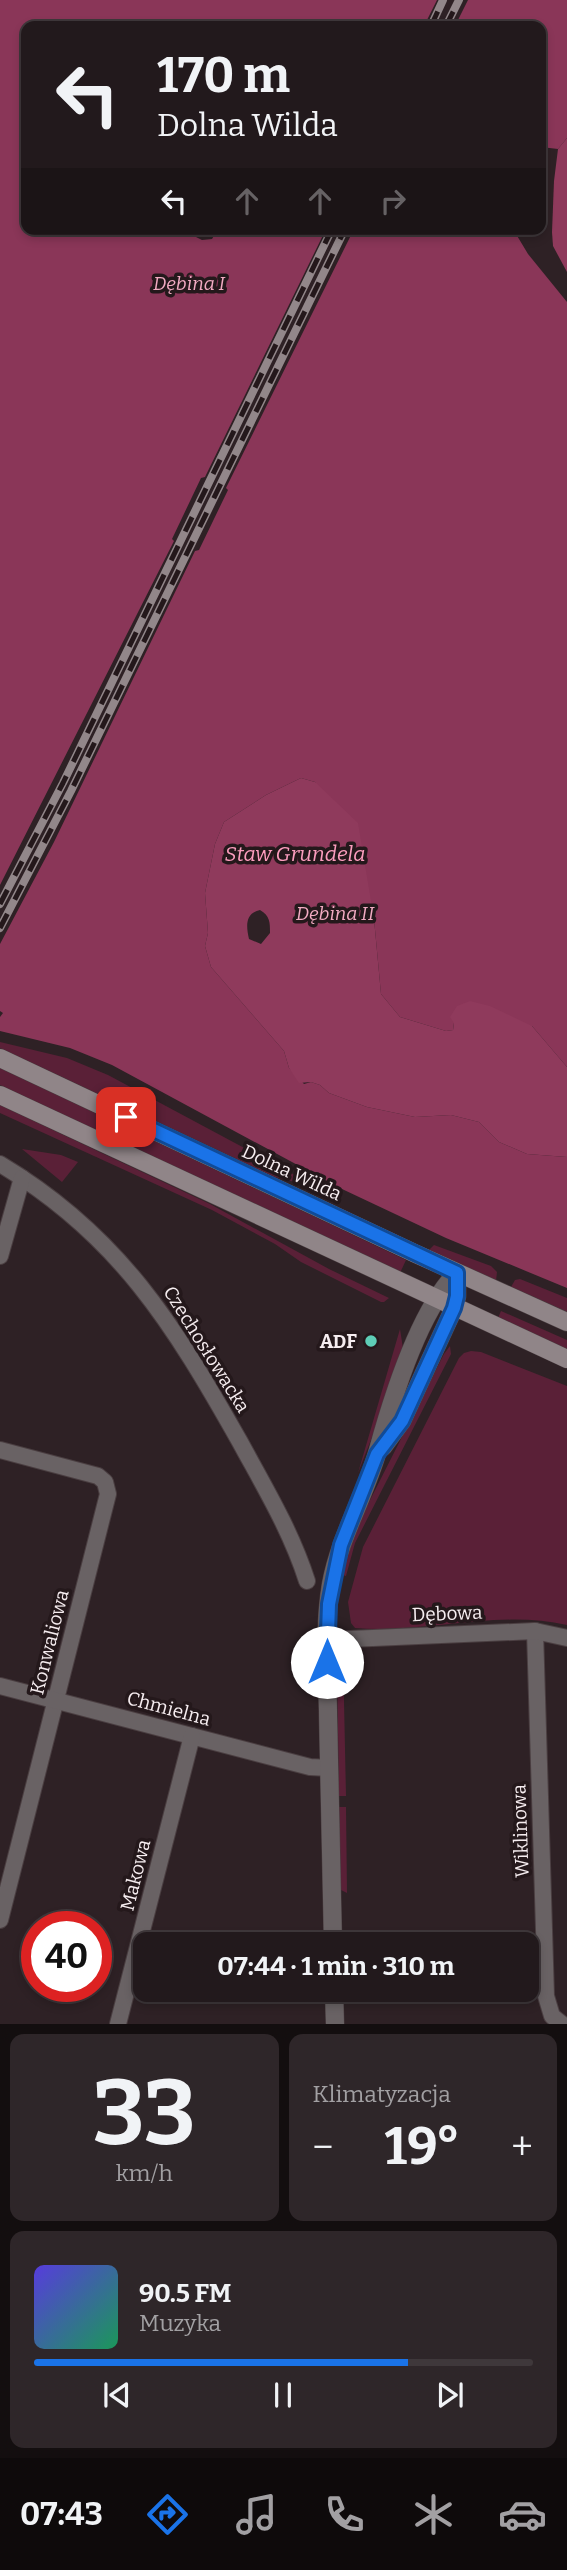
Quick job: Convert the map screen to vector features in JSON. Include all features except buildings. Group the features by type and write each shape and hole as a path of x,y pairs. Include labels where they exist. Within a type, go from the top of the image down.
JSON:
{"main road":[{"name":"Dolna Wilda","path":"0,1058 567,1322"},
{"path":"0,1095 567,1359"}],"street":[{"name":"Czechosłowacka","path":"0,1164 76,1217 135,1277 159,1308 226,1417 288,1529 307,1581"},
{"path":"0,1256 22,1178"},
{"path":"333,1932 327,1640 329,1604 337,1558 377,1454 388,1414 435,1299 457,1273"},
{"path":"377,1454 402,1421 454,1308 457,1273"},
{"name":"Konwaliowa","path":"0,1450 94,1474 102,1478 108,1494 0,1920"},
{"name":"Dębowa","path":"327,1640 535,1630 567,1638"},
{"name":"Wiklinowa","path":"535,1630 545,1996 552,2016 562,2024"},
{"name":"Chmielna","path":"0,1686 310,1767 329,1768"},
{"name":"Makowa","path":"118,2024 192,1736"},
{"path":"334,2002 335,2024"}],"shaded area":[{"path":"0,1042 67,1058 108,1075 319,1188 275,1177 0,1048"},
{"path":"0,1068 406,1260 400,1273 0,1085"},
{"path":"0,1105 210,1204 329,1269 389,1298 381,1302 301,1262 275,1244 212,1210 0,1113"},
{"path":"22,1149 61,1155 78,1162 62,1182"},
{"path":"434,1245 491,1266 497,1272 496,1281 429,1250"},
{"path":"520,1279 567,1298 567,1312 511,1287 515,1280"},
{"path":"501,1311 567,1340 567,1349 498,1318"},
{"path":"400,1329 404,1355 358,1473"},
{"path":"450,1346 451,1354 355,1543 346,1576 342,1575 349,1547 367,1506"},
{"path":"471,1351 481,1352 567,1386 567,1625 541,1621 488,1620 408,1628 355,1628 351,1623 348,1602 363,1547 459,1358"},
{"path":"343,1653 346,1796 339,1796 337,1667"},
{"path":"339,1807 346,1807 347,1893 341,1890"}],"green space":[{"name":"Dębina I","path":"0,0 437,0 426,21 21,21 21,235 192,235 202,240 212,239 214,235 323,235 205,477 201,478 172,539 174,541 0,885"},
{"path":"468,0 567,0 567,138 558,149 546,148 546,21 458,21"},
{"name":"Dębina II","path":"351,235 517,235 528,254 567,302 567,1067 532,1026 454,1023 453,1030 446,1031 400,1017 381,994 374,919 315,782 301,778 266,795 224,822 215,844 205,893 208,933 205,946 211,967 284,1051 289,1068 304,1084 311,1082 320,1085 329,1093 367,1107 415,1117 451,1115 479,1122 499,1142 527,1154 567,1157 567,1288 446,1238 342,1189 112,1065 70,1048 0,1031 0,1017 3,1013 0,1011 0,944 54,842 195,551 199,550 228,490 226,488"}],"water":[{"path":"567,138 567,272 553,246 552,232 558,149"},
{"name":"Staw Grundela","path":"301,778 315,782 358,823 374,919 381,994 400,1017 446,1031 453,1030 454,1023 450,1017 457,1006 470,1001 490,1006 532,1026 567,1067 567,1157 527,1154 499,1142 479,1122 451,1115 415,1117 367,1107 329,1093 320,1085 311,1082 299,1083 289,1068 284,1051 211,967 205,946 208,933 205,893 215,844 224,822 266,795","holes":["260,910 266,915 270,926 270,933 261,944 249,939 247,925 249,917"]}],"railway":[{"path":"433,21 443,0"},
{"path":"448,21 459,0"},
{"path":"0,904 63,783 329,235"},
{"path":"0,928 71,791 342,235"}],"place":[{"name":"ADF","path":"371,1341"}],"route":[{"path":"126,1117 457,1273 454,1308 402,1421 377,1454 341,1545 331,1586 327,1662"}]}
